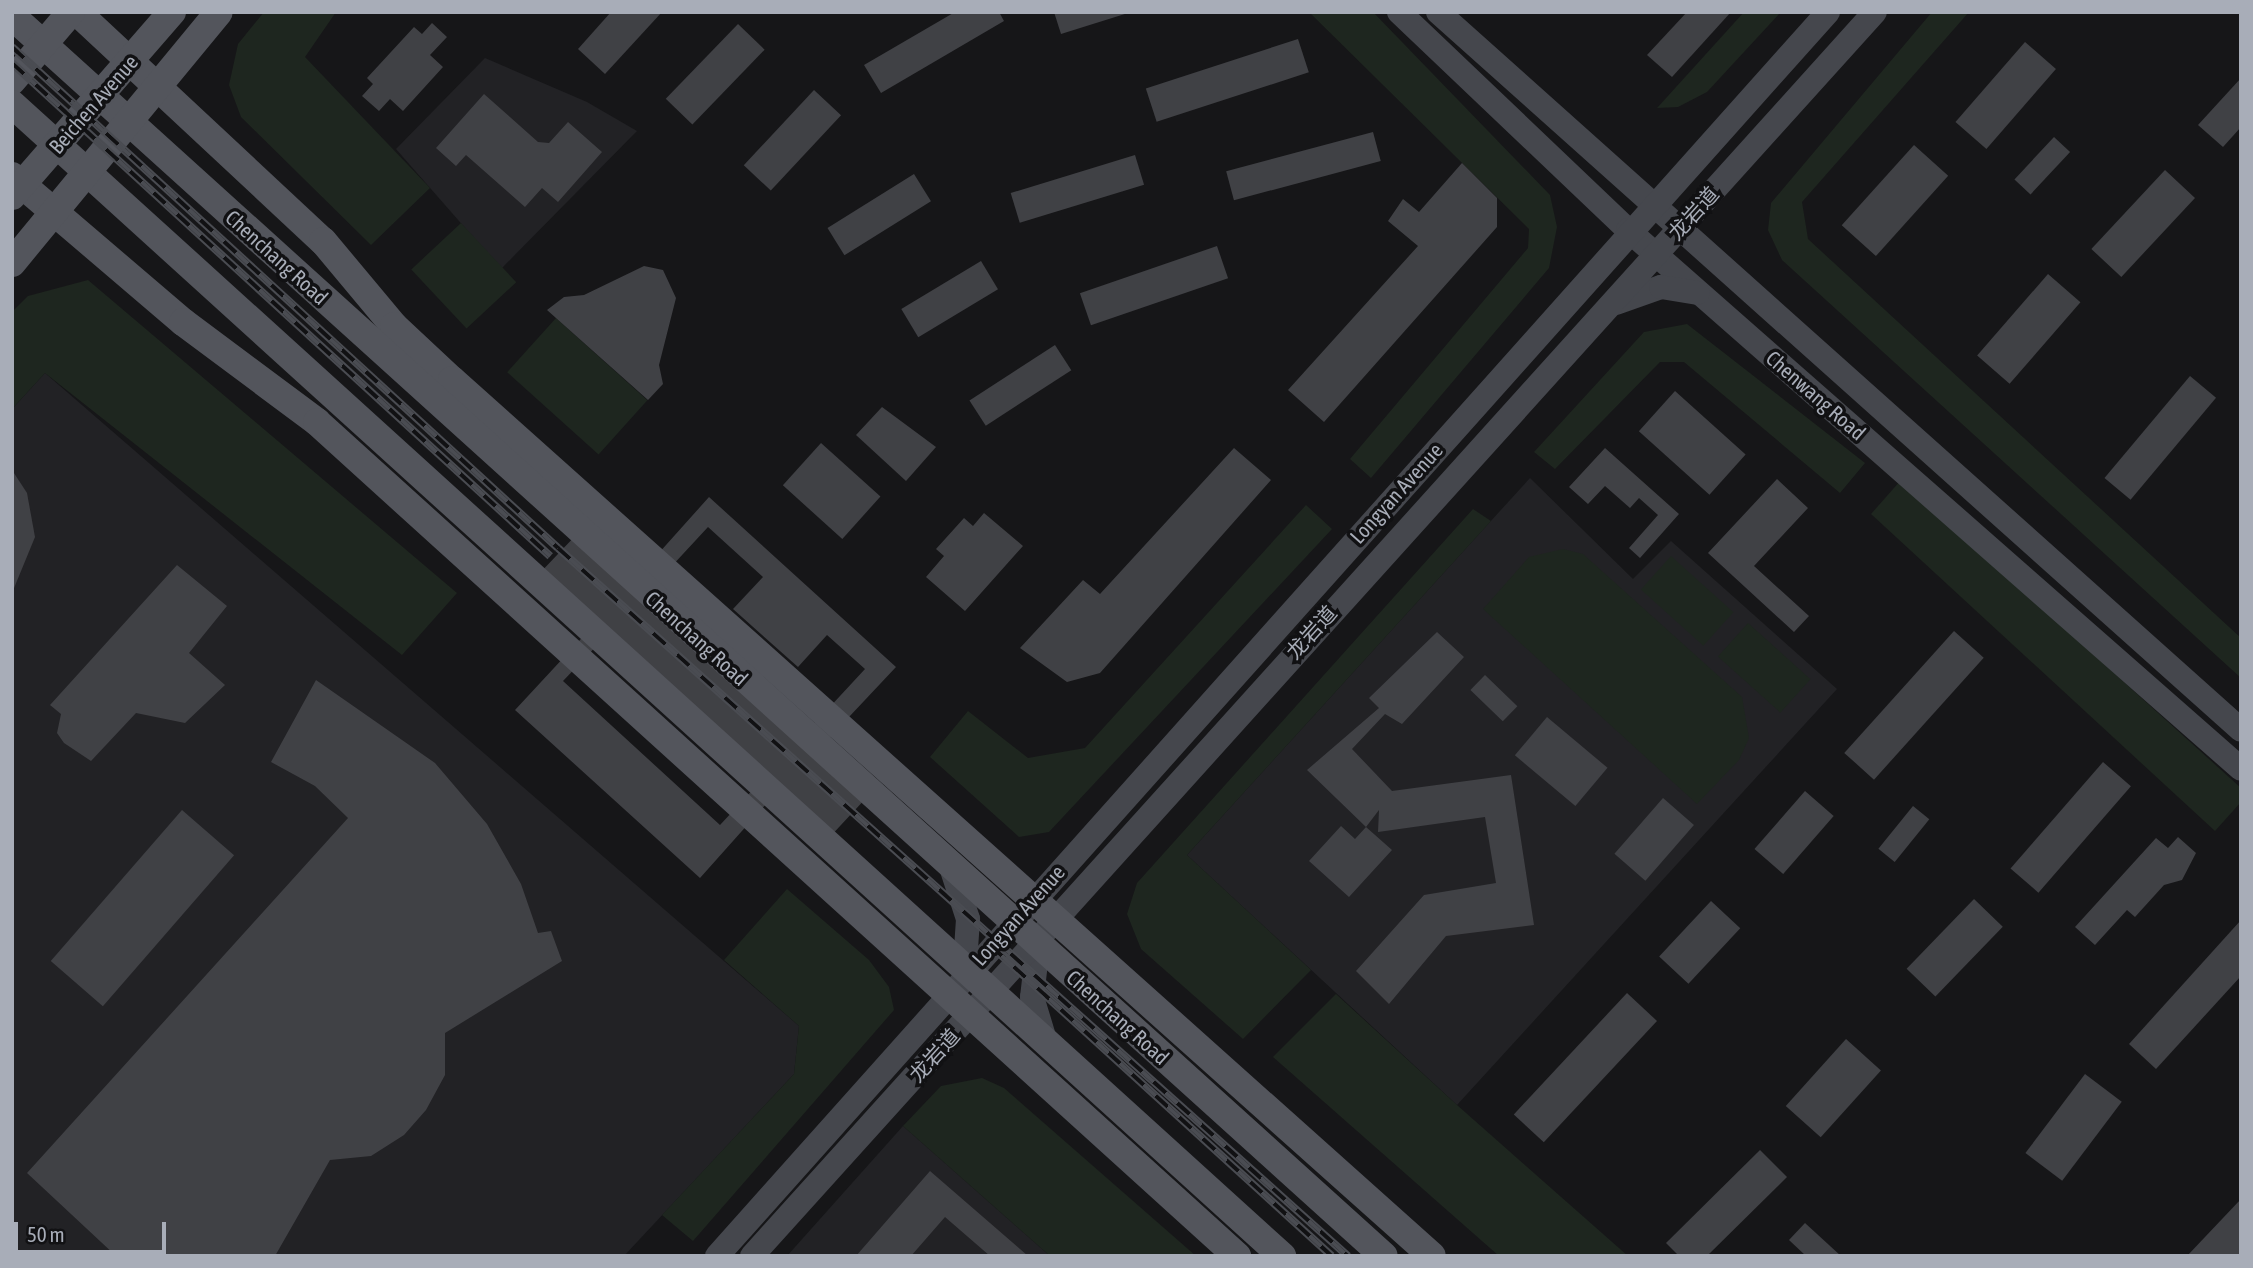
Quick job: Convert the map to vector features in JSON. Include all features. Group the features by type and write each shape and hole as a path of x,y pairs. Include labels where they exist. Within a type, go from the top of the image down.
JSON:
{"main road":[{"path":"12,81 71,12"},
{"path":"77,12 128,64 323,241 394,326 1008,875 1041,924 1432,1256"},
{"name":"Beichen Avenue","path":"15,186 56,146 172,12"},
{"path":"12,263 219,12"},
{"name":"Chenwang Road","path":"1399,12 1655,255 2241,769"},
{"name":"Chenwang Road","path":"1438,12 1652,201 1720,267 2241,730"},
{"name":"Longyan Avenue","path":"1041,924 1067,860 1652,201 1828,12"},
{"name":"龙岩道","path":"988,993 1041,924 1875,12"},
{"name":"Chenchang Road","path":"15,18 1013,922 1041,924 1384,1256"},
{"path":"12,104 1237,1256"},
{"path":"1574,179 1602,193 1652,201 1738,163"},
{"path":"15,186 52,213 242,370 317,422 961,997"},
{"path":"1577,288 1655,255 1720,267"},
{"path":"1607,307 1661,287 1702,295"},
{"path":"584,496 607,556"},
{"path":"961,997 968,919 951,867 1008,875 1067,860"},
{"name":"Longyan Avenue","path":"961,997 1013,922"},
{"path":"1041,924 1033,1006 1048,1046"},
{"path":"961,997 988,993 1282,1256"},
{"name":"龙岩道","path":"752,1256 950,1037 961,997"},
{"name":"龙岩道","path":"717,1256 961,997"}],"shaded area":[{"path":"264,12 336,12 305,57 430,188 371,245 241,117 229,85 238,44"},
{"path":"1309,12 1373,12 1550,195 1557,227 1549,268 1371,478 1350,459 1528,248 1529,229"},
{"path":"1744,12 1781,12 1707,92 1678,107 1657,108"},
{"path":"1932,12 1969,12 1802,202 1808,239 2241,638 2241,678 1782,260 1768,230 1771,203"},
{"path":"485,58 587,102 637,131 501,269 396,149"},
{"path":"461,223 516,282 467,329 411,269"},
{"path":"88,280 457,593 402,655 45,373 12,409 12,312 28,296"},
{"path":"556,318 647,400 599,455 507,372"},
{"path":"1687,324 1865,463 1840,493 1684,362 1660,362 1555,469 1534,452 1644,332"},
{"path":"45,373 799,1026 794,1074 624,1256 12,1256 12,409"},
{"path":"1530,478 1633,579 1671,541 1837,689 1457,1105 1187,855"},
{"path":"1901,480 2241,788 2241,802 2215,831 1871,514"},
{"path":"1306,505 1332,529 1049,832 1019,837 930,757 968,711 1028,758 1085,748"},
{"path":"1473,509 1491,521 1187,855 1311,970 1243,1039 1141,949 1127,914 1137,883"},
{"path":"1563,549 1583,554 1742,697 1749,738 1739,760 1697,804 1483,609 1529,557"},
{"path":"1671,556 1733,612 1703,646 1641,589"},
{"path":"1748,623 1810,679 1780,713 1718,656"},
{"path":"787,889 869,960 889,987 894,1010 693,1241 662,1215 794,1074 799,1026 724,960"},
{"path":"1336,994 1628,1256 1499,1256 1273,1057"},
{"path":"982,1078 1004,1088 1196,1256 1050,1256 903,1126 941,1086"},
{"path":"903,1126 1050,1256 787,1256"}],"building":[{"path":"611,12 662,12 605,74 578,49"},
{"path":"955,12 999,12 1004,21 881,93 864,65"},
{"path":"1054,12 1128,12 1128,13 1061,34"},
{"path":"1687,12 1731,12 1672,77 1647,55"},
{"path":"432,23 447,37 430,55 443,67 403,111 390,99 379,111 362,96 373,84 367,78 414,27 422,34"},
{"path":"738,24 765,50 692,125 666,99"},
{"path":"1298,39 1309,72 1157,122 1146,88"},
{"path":"2025,42 2056,69 1986,149 1955,122"},
{"path":"2241,78 2241,127 2223,147 2198,125"},
{"path":"814,90 841,115 771,191 744,165"},
{"path":"484,94 538,142 549,143 568,122 602,152 558,202 542,188 525,207 466,155 456,166 436,148"},
{"path":"1373,132 1381,161 1234,200 1226,171"},
{"path":"2054,137 2070,152 2031,194 2014,179"},
{"path":"1914,145 1948,176 1876,256 1842,225"},
{"path":"1135,155 1144,185 1020,223 1011,193"},
{"path":"1462,163 1497,198 1497,227 1324,422 1288,390 1418,246 1388,221 1403,199 1419,212"},
{"path":"2165,170 2195,198 2121,277 2091,249"},
{"path":"914,174 931,201 844,255 827,228"},
{"path":"1217,246 1228,278 1091,325 1080,293"},
{"path":"981,261 998,289 918,337 901,309"},
{"path":"644,266 663,270 676,298 659,365 663,384 648,400 547,310 564,297 584,295"},
{"path":"2048,274 2080,302 2010,384 1977,356"},
{"path":"1055,345 1071,370 986,426 969,401"},
{"path":"2190,376 2216,398 2131,500 2105,478"},
{"path":"1675,391 1746,455 1709,495 1639,431"},
{"path":"882,407 936,447 906,481 856,435"},
{"path":"821,443 880,497 842,539 783,485"},
{"path":"1234,448 1271,480 1100,673 1067,682 1020,648 1083,580 1100,594"},
{"path":"1605,448 1679,514 1640,558 1629,548 1658,515 1639,498 1630,508 1605,486 1588,504 1569,487"},
{"path":"12,470 27,493 35,537 12,593"},
{"path":"1777,479 1808,508 1754,566 1809,616 1794,632 1708,553"},
{"path":"709,497 896,667 817,751 868,796 827,840 775,794 700,878 515,710 592,627 537,576 578,533 632,583","holes":["708,527 763,577 733,609 798,667 827,635 865,669 802,737 645,595","604,638 760,782 720,825 563,681"]},
{"path":"984,513 1023,546 965,611 926,577 944,556 936,549 964,518 973,526"},
{"path":"177,565 227,606 189,653 225,685 185,723 136,713 91,761 64,743 57,733 61,714 50,705"},
{"path":"1954,631 1984,658 1874,780 1844,753"},
{"path":"1437,632 1464,657 1402,724 1385,714 1352,749 1392,791 1511,775 1534,925 1446,936 1389,1004 1356,971 1424,895 1496,883 1485,817 1378,832 1379,810 1366,827 1307,770 1379,708 1369,698"},
{"path":"1485,675 1517,706 1503,721 1470,690"},
{"path":"316,680 435,763 487,824 521,884 538,933 551,931 562,961 445,1033 445,1075 426,1110 404,1135 371,1156 330,1160 275,1256 116,1256 27,1173 348,818 315,786 271,762"},
{"path":"1547,717 1608,768 1575,806 1515,755"},
{"path":"2103,762 2131,786 2038,893 2010,868"},
{"path":"1805,791 1834,816 1783,874 1754,849"},
{"path":"1663,798 1694,825 1645,881 1614,854"},
{"path":"1913,806 1929,819 1895,862 1878,849"},
{"path":"182,810 234,855 103,1006 51,961"},
{"path":"1341,826 1355,839 1366,827 1392,850 1349,897 1309,861"},
{"path":"2178,837 2196,853 2182,880 2164,885 2135,917 2127,910 2095,945 2075,927 2156,838 2168,848"},
{"path":"1974,899 2003,927 1935,997 1907,969"},
{"path":"1711,901 1740,928 1688,984 1659,957"},
{"path":"2241,920 2241,976 2156,1069 2129,1044"},
{"path":"1627,993 1657,1021 1544,1142 1514,1114"},
{"path":"1846,1039 1881,1070 1821,1137 1786,1106"},
{"path":"2085,1074 2122,1102 2062,1181 2025,1153"},
{"path":"1760,1150 1787,1177 1707,1256 1679,1256 1666,1243"},
{"path":"930,1171 1028,1256 990,1256 945,1217 911,1256 856,1256"},
{"path":"2241,1199 2241,1256 2187,1256"},
{"path":"1805,1223 1841,1256 1806,1256 1789,1240"}],"railway":[{"path":"12,47 558,548 1348,1256"},
{"path":"12,63 550,556"},
{"path":"990,945 1332,1256"}]}
